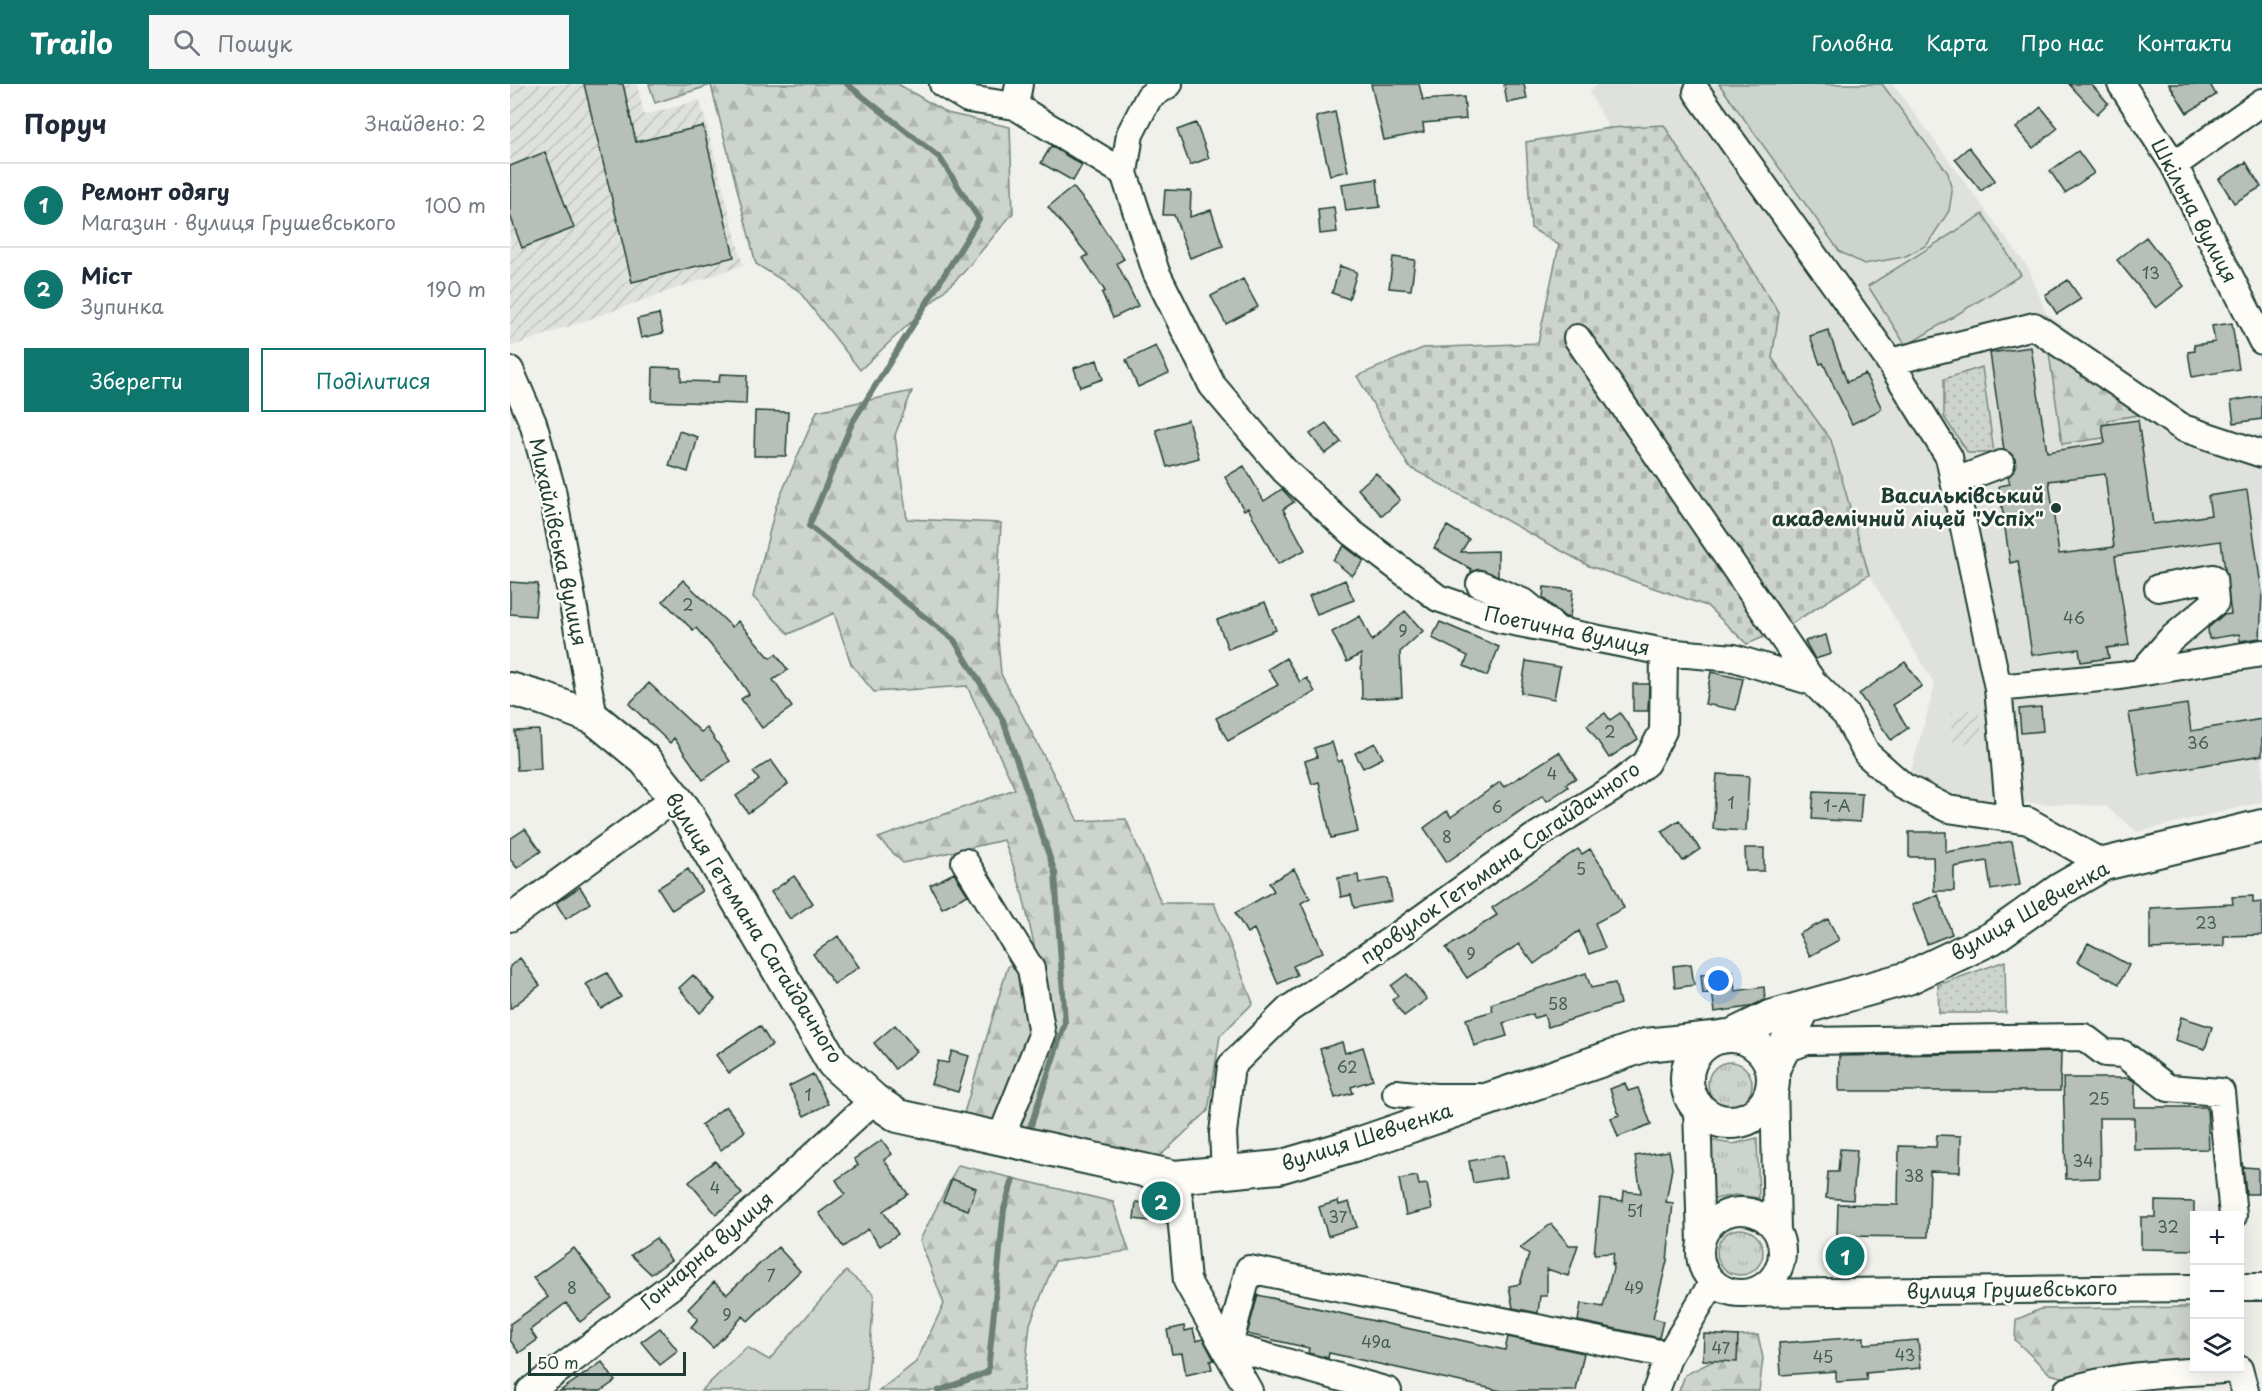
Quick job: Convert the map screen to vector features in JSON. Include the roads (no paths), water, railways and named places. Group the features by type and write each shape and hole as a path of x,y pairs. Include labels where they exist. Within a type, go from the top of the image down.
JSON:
{"main road":[{"name":"вулиця Гетьмана Сагайдачного","path":"510,689 594,718 645,760 676,797 833,1063 874,1100"},
{"name":"вулиця Шевченка","path":"874,1100 898,1116 1175,1177 1279,1167 1361,1143 1490,1096 1646,1045 1727,1036 1770,1017 1803,1010 1908,978 1992,938 2061,889 2104,864 2262,826"},
{"path":"1646,1045 1668,1064 1693,1101 1709,1118 1724,1123 1739,1122 1753,1117 1768,1100 1777,1065 1803,1010"},
{"path":"1693,1101 1687,1076 1692,1058 1705,1044 1727,1036 1758,1045 1777,1065"}],"street":[{"path":"943,84 968,99 1017,95 1124,173 1130,134 1149,97 1169,84"},
{"name":"Шкільна вулиця","path":"2121,84 2174,165 2262,341"},
{"path":"1697,93 1890,362 1949,457 1956,481 1998,688 2010,818"},
{"path":"2174,165 2262,102"},
{"name":"Поетична вулиця","path":"1124,173 1156,272 1212,385 1284,470 1352,533 1438,598 1498,619 1664,652 1734,658 1813,682 1846,715 1867,754 1903,786 1948,809 2028,820 2104,864"},
{"path":"1890,362 2034,326 2183,428 2262,454"},
{"path":"1576,338 1813,682"},
{"name":"Михайлівська вулиця","path":"510,370 533,423 552,490 594,718"},
{"path":"1956,481 2001,464"},
{"path":"2142,672 2170,640 2215,602 2213,578 2158,588"},
{"path":"1480,584 1525,603 1556,629"},
{"name":"провулок Гетьмана Сагайдачного","path":"1225,1172 1223,1134 1232,1066 1289,1009 1400,934 1533,838 1615,787 1646,763 1663,731 1664,652"},
{"path":"1998,688 2142,672 2262,653"},
{"path":"510,918 676,797"},
{"path":"965,862 1031,969 1042,1035 1000,1140"},
{"path":"1777,1232 1777,1065 1807,1041 2084,1037 2105,1053 2123,1054 2168,1088 2221,1092 2233,1211"},
{"path":"1396,1093 1435,1097 1490,1096"},
{"name":"Гончарна вулиця","path":"530,1391 674,1284 874,1100"},
{"path":"1693,1101 1701,1244 1703,1264 1713,1282 1725,1290 1739,1293 1754,1291 1766,1284 1776,1273 1781,1260 1782,1246 1777,1232 1768,1221 1756,1214 1742,1211 1728,1213 1711,1225 1701,1244"},
{"path":"1175,1177 1180,1204 1187,1281 1228,1350 1249,1391"},
{"name":"вулиця Грушевського","path":"1781,1260 1803,1278 1830,1291"},
{"path":"1228,1350 1249,1269 1669,1355"},
{"path":"1656,1391 1669,1355 1713,1282"},
{"path":"2244,1287 2262,1287"},
{"name":"вулиця Грушевського","path":"1739,1293 2190,1288"},
{"path":"1228,1350 1388,1391"},
{"path":"2067,1391 2087,1384 2239,1369 2245,1391"}],"waterway":[{"path":"847,84 940,158 979,219 852,423 809,526 954,640 1003,720 1055,873 1065,1023 1029,1131"},
{"path":"938,1391 988,1372 1004,1209 1013,1180"}],"place":[{"name":"Васильківський академічний ліцей \"Успіх\"","path":"2056,508"},
{"name":"Міст","path":"1161,1201"},
{"name":"Ремонт одягу","path":"1845,1256"}]}
